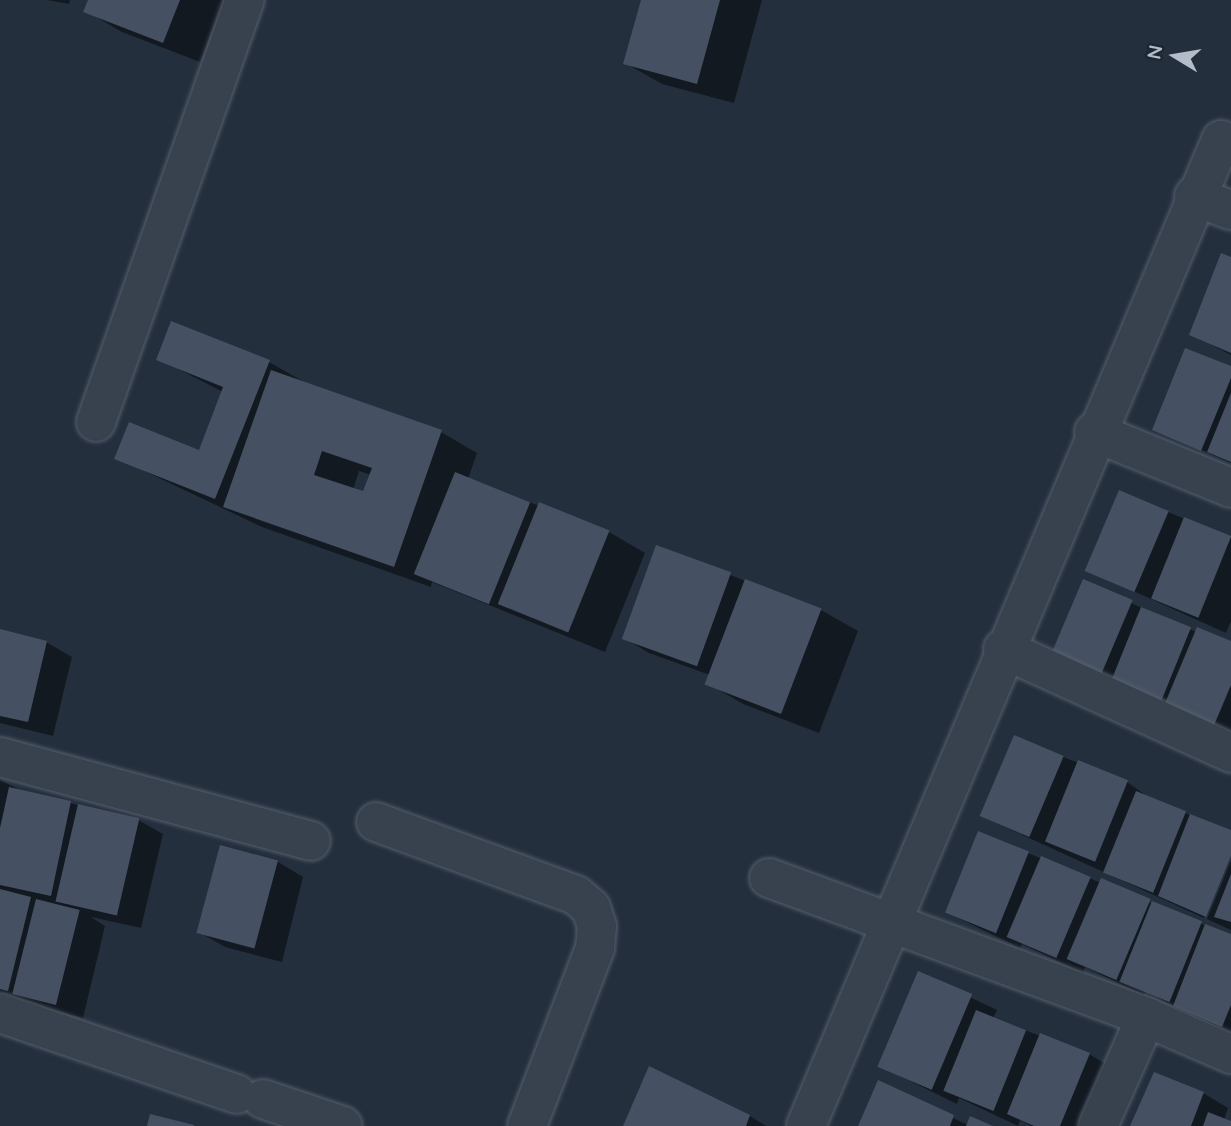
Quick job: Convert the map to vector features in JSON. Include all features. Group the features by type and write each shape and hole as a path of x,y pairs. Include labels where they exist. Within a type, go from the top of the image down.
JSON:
{"street":[{"path":"96,422 245,0"},
{"path":"806,1126 1094,432 1194,196 1221,140"},
{"path":"1194,196 1231,210"},
{"path":"1094,432 1231,488"},
{"path":"1003,649 1231,753"},
{"path":"0,757 311,841"},
{"path":"376,822 576,895 592,908 597,926 595,948 527,1126"},
{"path":"769,878 889,926 1146,1017 1231,1054"},
{"path":"0,1013 343,1126"},
{"path":"1098,1126 1146,1017"}],"building":[{"path":"88,0 180,0 163,43 83,12"},
{"path":"641,0 720,0 697,84 623,64"},
{"path":"1221,253 1231,257 1231,353 1189,335"},
{"path":"171,321 270,360 215,499 114,459 129,422 199,450 223,387 156,360"},
{"path":"1185,348 1231,366 1231,378 1201,451 1152,430"},
{"path":"271,370 442,430 394,567 223,507","holes":["322,451 372,468 363,491 314,475"]},
{"path":"1231,393 1231,462 1207,452"},
{"path":"455,472 530,502 489,604 414,574"},
{"path":"1119,490 1169,511 1134,592 1085,571"},
{"path":"539,502 609,530 568,632 498,604"},
{"path":"1184,517 1231,536 1198,618 1151,599"},
{"path":"656,545 731,572 697,666 622,639"},
{"path":"745,579 822,608 781,714 705,684"},
{"path":"1083,579 1133,600 1098,681 1049,660"},
{"path":"1141,607 1191,627 1158,709 1108,689"},
{"path":"1197,627 1231,641 1231,685 1212,730 1163,708"},
{"path":"0,629 47,641 28,722 0,716"},
{"path":"1014,735 1064,756 1029,837 980,816"},
{"path":"1078,760 1128,780 1095,862 1045,842"},
{"path":"9,787 71,801 51,896 0,885 0,828"},
{"path":"1136,791 1186,811 1153,893 1103,873"},
{"path":"78,804 139,818 117,916 56,901"},
{"path":"1190,814 1231,830 1231,856 1206,917 1158,896"},
{"path":"978,831 1029,852 996,933 945,913"},
{"path":"220,845 278,861 254,948 196,933"},
{"path":"1041,856 1091,877 1056,958 1007,937"},
{"path":"1231,874 1231,922 1214,917"},
{"path":"1101,878 1151,899 1116,980 1067,959"},
{"path":"0,889 31,897 8,991 0,989"},
{"path":"36,899 80,910 56,1005 12,994"},
{"path":"1152,901 1202,921 1169,1002 1119,982"},
{"path":"1205,924 1231,934 1231,1005 1222,1027 1173,1006"},
{"path":"918,971 972,994 932,1090 877,1067"},
{"path":"976,1010 1026,1030 993,1111 943,1091"},
{"path":"1040,1033 1090,1053 1060,1126 1034,1126 1007,1114"},
{"path":"649,1066 750,1115 746,1126 623,1126"},
{"path":"1154,1072 1204,1092 1191,1126 1130,1126"},
{"path":"878,1080 954,1115 950,1126 858,1126"},
{"path":"1208,1112 1231,1121 1231,1126 1203,1126"},
{"path":"150,1114 194,1125 194,1126 147,1126"},
{"path":"970,1116 993,1126 966,1126"}]}
